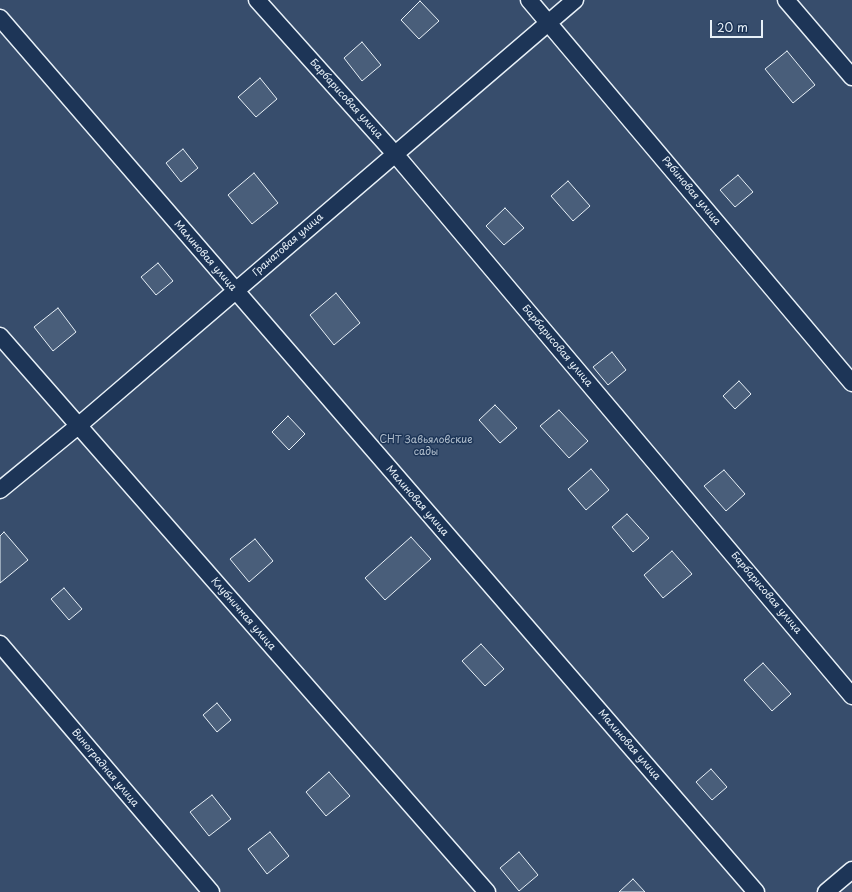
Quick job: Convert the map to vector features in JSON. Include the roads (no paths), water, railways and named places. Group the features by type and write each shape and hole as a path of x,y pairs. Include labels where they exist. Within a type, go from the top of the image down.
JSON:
{"street":[{"name":"Барбарисовая улица","path":"257,0 395,154 852,696"},
{"name":"Рябиновая улица","path":"529,0 852,383"},
{"name":"Гранатовая улица","path":"0,490 78,426 575,0"},
{"path":"786,0 852,77"},
{"name":"Малиновая улица","path":"0,18 756,892"},
{"name":"Клубничная улица","path":"0,336 487,892"},
{"name":"Виноградная улица","path":"0,644 211,892"},
{"path":"826,892 852,870"}],"park label":[{"name":"СНТ Завьяловские сады","path":"426,446"}]}
